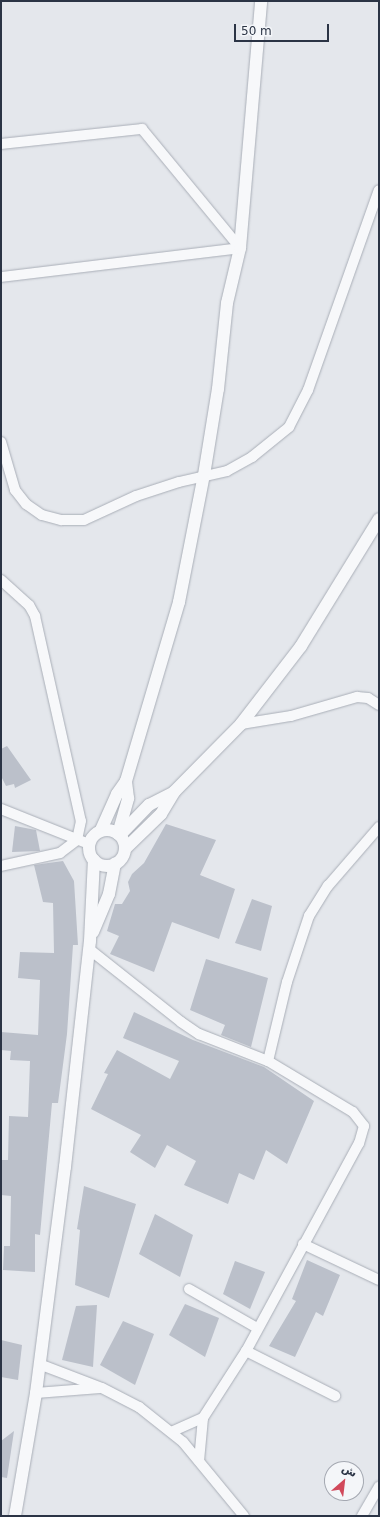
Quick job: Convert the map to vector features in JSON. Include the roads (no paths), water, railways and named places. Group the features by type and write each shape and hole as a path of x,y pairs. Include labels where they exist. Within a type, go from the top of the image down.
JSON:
{"street":[{"path":"101,830 117,794 126,781 179,602 204,474 218,390 227,303 240,248 261,1"},
{"path":"1,144 142,129 240,248"},
{"path":"1,442 15,490 26,504 42,515 61,520 84,520 136,496 204,474 227,471 237,466 289,427 308,390 379,190"},
{"path":"1,277 240,248"},
{"path":"89,945 109,894 115,864 123,856 125,849 161,814 174,792 241,724 301,646 379,519"},
{"path":"1,580 29,605 40,635 82,821 77,840 60,853 1,866"},
{"path":"241,724 291,716 357,697 368,698 379,705"},
{"path":"125,849 119,834 128,798 126,781"},
{"path":"119,834 149,805 174,792"},
{"path":"1,809 89,844"},
{"path":"268,1061 287,982 310,916 328,886 379,827"},
{"path":"15,1516 36,1393 65,1167 89,945 94,860 89,844 94,834 101,830 110,830 119,834"},
{"path":"94,860 104,866 115,864"},
{"path":"89,945 187,1026 199,1034 268,1061 353,1112 364,1126 359,1143 257,1328 246,1351 203,1418 199,1461"},
{"path":"303,1244 379,1280"},
{"path":"189,1289 257,1328"},
{"path":"246,1351 335,1396"},
{"path":"39,1364 102,1388 139,1407 171,1432 199,1461 244,1516"},
{"path":"36,1393 102,1388"},
{"path":"171,1432 203,1418"},
{"path":"362,1516 379,1486"}]}
